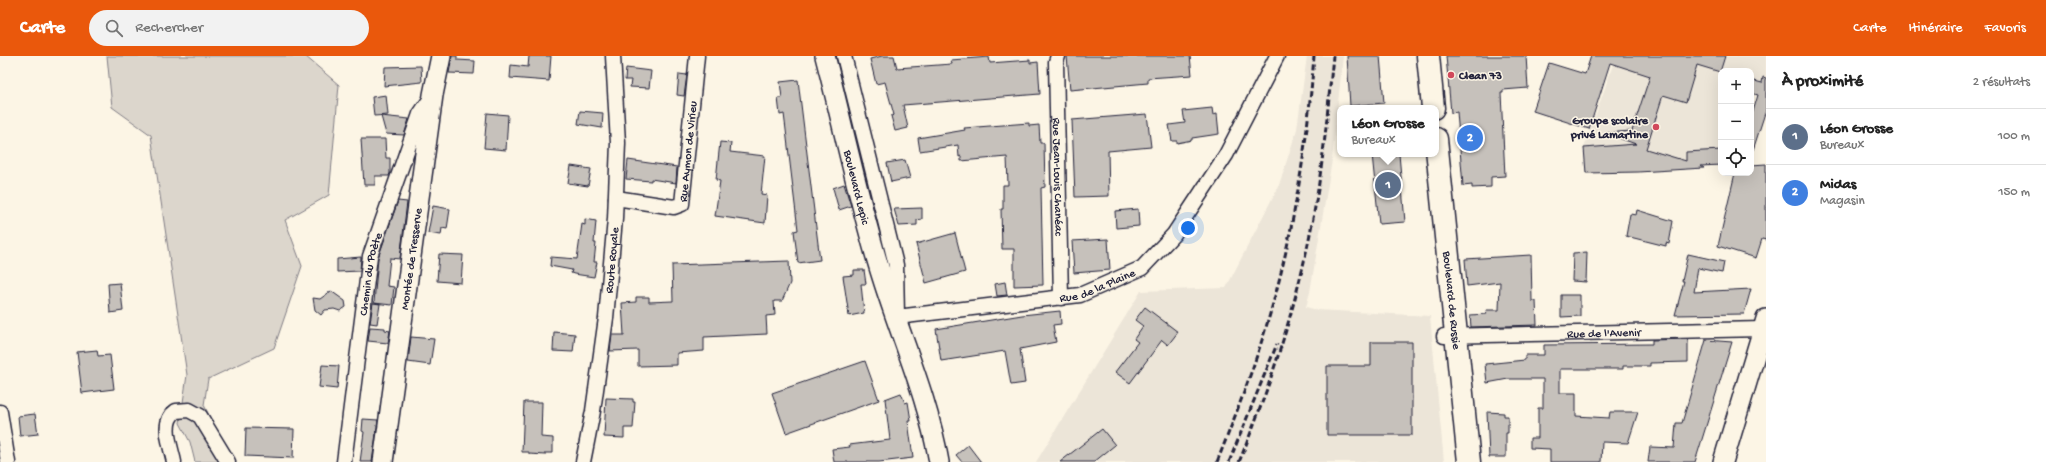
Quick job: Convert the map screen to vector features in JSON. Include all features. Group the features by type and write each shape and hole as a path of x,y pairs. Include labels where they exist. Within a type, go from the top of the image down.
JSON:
{"main road":[{"name":"Montée de Tresserve","path":"383,462 433,95 441,56"},
{"name":"Boulevard Lepic","path":"825,56 874,252 897,317 929,418 939,462"},
{"path":"1418,56 1423,105"},
{"path":"1428,56 1433,105"},
{"name":"Boulevard de Russie","path":"1428,157 1437,198"},
{"name":"Boulevard de Russie","path":"1436,157 1437,198 1450,336 1456,462"},
{"path":"1723,462 1764,324"},
{"name":"Boulevard de Russie","path":"1450,336 1469,462"}],"street":[{"name":"Route Royale","path":"583,462 593,410 606,318 616,198 618,144 613,56"},
{"name":"Rue Aymon de Virieu","path":"616,198 674,207 682,204 697,56"},
{"name":"Boulevard Lepic","path":"844,56 896,265 897,317"},
{"name":"Rue Jean-Louis Chanéac","path":"1058,56 1056,62 1061,298"},
{"name":"Rue de la Plaine","path":"897,317 1080,295 1142,268 1174,234 1226,155 1277,56"},
{"name":"Chemin du Poète","path":"344,462 370,256 420,114 433,95"},
{"name":"Rue de l'Avenir","path":"1450,336 1764,324"},
{"path":"174,462 168,433 168,420 176,411 189,410 200,416 228,462"},
{"path":"0,412 8,462"}],"shaded area":[{"path":"107,56 305,56 339,85 329,195 285,220 302,266 274,348 208,379 204,405 232,462 195,462 190,442 180,423 187,375 151,135 112,107"},
{"path":"1307,56 1343,56 1332,160 1310,292 1306,307 1317,310 1430,316 1444,462 1036,462 1141,291 1226,288 1279,185 1297,129"},
{"name":"Groupe scolaire privé Lamartine","path":"1616,56 1766,56 1766,84 1759,82 1754,97 1754,68 1718,68 1718,165 1586,173 1584,148"}],"building":[{"path":"452,56 457,56 457,60 475,61 474,74 449,73"},
{"path":"529,56 551,56 549,81 510,78 511,65 528,67"},
{"path":"882,56 894,56 897,68 952,64 951,60 989,57 990,63 1030,60 1030,63 1038,62 1040,94 903,105 908,128 895,131 891,116 894,115 885,82 876,84 870,59"},
{"path":"1067,56 1190,56 1192,75 1148,78 1148,83 1070,90"},
{"path":"1347,56 1380,56 1384,103 1350,105"},
{"path":"1446,56 1526,56 1528,88 1503,90 1503,93 1501,93 1505,176 1491,177 1491,187 1472,188 1472,185 1463,186 1457,112 1451,113"},
{"path":"1591,56 1725,56 1721,68 1718,68 1718,71 1697,65 1686,102 1663,95 1646,149 1686,161 1686,152 1718,150 1718,165 1701,166 1704,168 1638,172 1586,173 1584,148 1636,144 1604,133 1632,131 1650,76 1610,63 1589,129 1533,111 1549,63 1585,74"},
{"path":"421,66 422,82 384,86 385,67"},
{"path":"626,68 651,71 649,88 630,87 631,80 625,80"},
{"path":"679,74 687,75 684,96 677,95"},
{"path":"1763,77 1766,78 1766,110 1754,147 1754,108 1758,95 1754,94 1754,81 1762,83"},
{"path":"798,80 820,260 798,263 794,231 798,230 786,130 784,114 780,115 778,98 782,98 780,82"},
{"path":"386,95 388,115 374,116 372,97"},
{"path":"1212,108 1213,115 1217,114 1219,134 1192,138 1192,140 1177,143 1177,141 1172,141 1169,125 1185,123 1183,111"},
{"path":"580,111 603,113 602,128 578,124"},
{"path":"487,113 508,115 506,150 484,148"},
{"path":"1147,114 1151,147 1108,151 1109,196 1075,197 1072,120"},
{"path":"381,116 409,119 404,135 386,134"},
{"path":"1029,123 1029,126 1039,125 1040,143 1044,143 1045,187 1041,188 1043,285 1014,286 1014,249 1002,249 1001,209 1003,209 1003,185 1008,185 1007,157 961,161 961,156 959,157 958,145 920,151 918,138 965,130 964,128"},
{"path":"361,139 385,139 386,158 390,158 390,173 389,176 375,176 375,185 364,185"},
{"path":"720,142 731,143 730,152 765,156 761,194 767,195 765,223 715,216 720,181 716,180"},
{"path":"1372,157 1399,157 1405,222 1379,224"},
{"path":"628,160 677,167 676,183 651,179 651,181 626,179"},
{"path":"905,160 910,178 891,182 887,163"},
{"path":"1766,164 1766,240 1762,239 1756,258 1718,246 1734,176 1754,176 1754,165"},
{"path":"571,166 591,169 588,186 568,183"},
{"path":"844,184 851,206 839,210 833,188"},
{"path":"398,201 407,202 400,259 390,258 387,286 394,287 392,305 374,303 378,258"},
{"path":"433,206 450,209 447,229 442,228 441,235 428,233"},
{"path":"922,208 922,219 917,220 917,225 899,226 894,209"},
{"path":"1138,209 1139,226 1116,228 1115,211"},
{"path":"1637,210 1673,221 1669,244 1666,243 1666,246 1626,236 1630,214 1636,215"},
{"path":"585,219 596,221 594,262 597,262 594,277 574,274 571,273 572,270 550,266 551,257 577,259 582,224 585,225"},
{"path":"955,233 965,272 926,283 916,244"},
{"path":"1108,239 1110,270 1074,273 1072,241"},
{"path":"1587,252 1586,282 1572,281 1573,253"},
{"path":"439,254 463,255 461,283 437,281"},
{"path":"1688,254 1724,262 1722,273 1698,268 1694,292 1751,289 1744,314 1675,315 1684,281 1682,281"},
{"path":"1531,255 1532,301 1536,301 1537,325 1471,327 1470,315 1487,314 1486,310 1499,310 1500,282 1467,286 1465,259"},
{"path":"361,257 360,271 337,272 337,259"},
{"path":"789,261 790,283 782,301 774,301 775,315 766,316 767,334 704,337 704,351 677,353 677,365 638,366 638,350 610,351 612,335 624,335 622,303 636,302 636,297 649,297 649,302 673,301 672,265"},
{"path":"854,270 864,270 866,284 861,284 864,313 849,316 843,276 854,275"},
{"path":"1005,282 1007,295 997,296 995,284"},
{"path":"120,283 123,311 110,313 108,284"},
{"path":"331,291 345,301 346,307 340,311 334,309 325,310 321,315 315,310 313,298 320,299"},
{"path":"1561,295 1580,295 1580,316 1561,317"},
{"path":"373,303 380,304 377,324 370,323"},
{"path":"1145,307 1178,332 1168,345 1162,340 1130,383 1115,372 1138,342 1134,339 1143,326 1135,320"},
{"path":"1060,311 1061,324 1053,325 1056,342 1020,349 1025,383 1011,385 1005,351 941,361 936,329 1022,315"},
{"path":"370,327 385,328 385,330 390,331 388,343 368,341"},
{"path":"554,332 575,334 573,352 553,351"},
{"path":"411,337 434,339 430,365 408,362"},
{"path":"1688,339 1688,362 1650,363 1650,366 1623,366 1623,369 1560,369 1560,393 1576,393 1576,416 1609,418 1610,412 1638,412 1628,443 1602,442 1601,462 1550,462 1550,449 1530,448 1530,438 1538,438 1538,408 1543,408 1543,379 1508,379 1487,383 1485,364 1525,360 1525,355 1544,355 1544,345 1652,344 1652,340"},
{"path":"1706,340 1732,342 1695,462 1648,462 1650,447 1674,448 1676,423 1682,423"},
{"path":"1371,342 1412,342 1412,435 1327,435 1327,366 1371,366"},
{"path":"97,350 98,356 110,355 114,389 82,393 77,352"},
{"path":"865,361 879,400 786,433 772,393"},
{"path":"322,365 339,366 337,389 319,387"},
{"path":"901,393 905,403 908,402 911,421 908,421 913,458 879,462 834,462 832,449 850,447 849,445 890,440 885,399"},
{"path":"606,398 633,399 633,402 635,402 633,428 624,428 624,438 604,437"},
{"path":"524,402 542,402 541,437 553,438 553,453 545,453 545,455 522,452"},
{"path":"1487,412 1504,413 1504,416 1508,416 1506,457 1489,457"},
{"path":"35,414 38,434 20,436 18,416"},
{"path":"363,419 378,420 372,462 360,462 364,432 362,431"},
{"path":"246,428 294,429 293,458 245,456"},
{"path":"1102,429 1115,445 1094,462 1060,462"},
{"path":"968,445 981,462 962,462 956,455"}],"railway":[{"path":"1217,462 1256,359 1282,267 1295,207 1305,147 1314,56"},
{"path":"1239,462 1274,368 1302,272 1321,169 1333,56"},
{"path":"1229,462 1277,344"}],"place":[{"name":"Clean 73","path":"1451,75"},
{"name":"Groupe scolaire privé Lamartine","path":"1656,127"},
{"name":"Midas","path":"1470,138"},
{"name":"Léon Grosse","path":"1388,185"}]}
